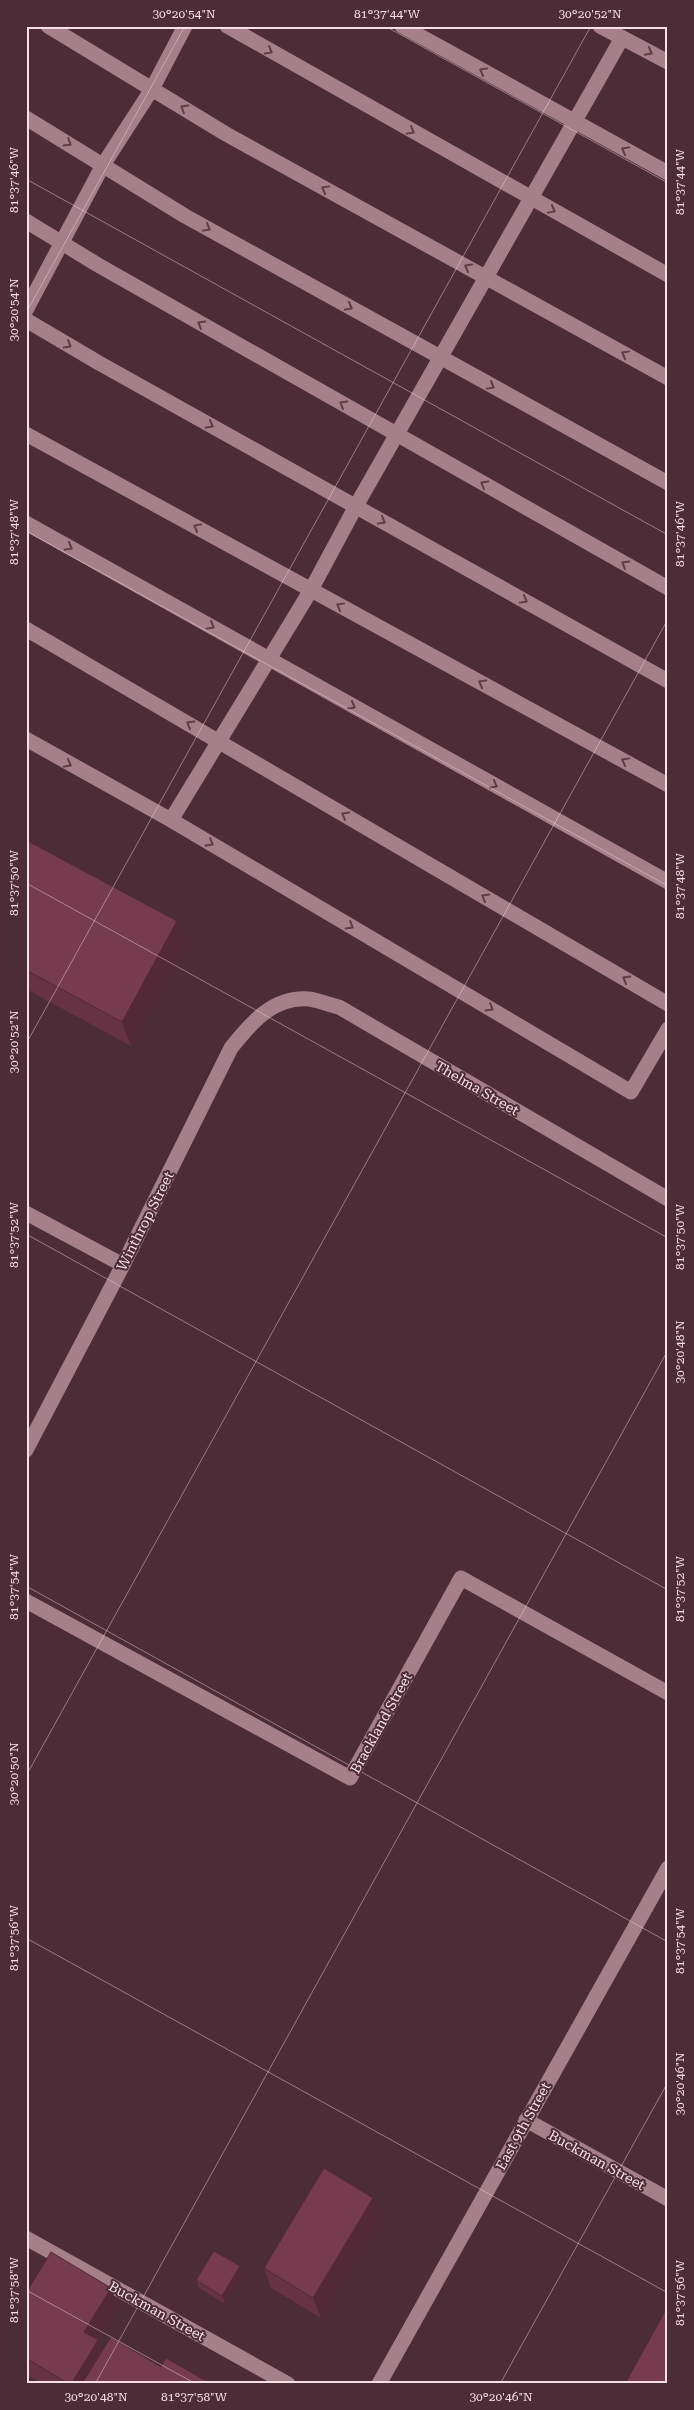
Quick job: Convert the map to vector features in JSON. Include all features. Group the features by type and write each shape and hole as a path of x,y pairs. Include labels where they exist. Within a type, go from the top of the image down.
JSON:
{"street":[{"path":"48,26 235,139 668,378"},
{"path":"26,310 60,242 103,165 152,89 185,26"},
{"path":"227,26 668,276"},
{"path":"402,26 668,174"},
{"path":"600,26 668,62"},
{"path":"171,820 311,590 356,506 398,436 622,38"},
{"path":"26,118 185,216 668,483"},
{"path":"26,221 398,436 668,588"},
{"path":"26,320 99,364 668,681"},
{"path":"26,434 668,785"},
{"path":"26,523 668,882"},
{"path":"26,629 668,1004"},
{"path":"26,739 171,820 631,1092 668,1029"},
{"name":"Thelma Street","path":"278,1003 308,999 339,1007 668,1199"},
{"name":"Winthrop Street","path":"26,1450 123,1265 231,1048 252,1022 278,1003"},
{"path":"26,1213 123,1265"},
{"name":"Brackland Street","path":"26,1601 350,1778 461,1578 668,1693"},
{"name":"East 9th Street","path":"379,2384 668,1868"},
{"name":"Buckman Street","path":"526,2120 668,2199"},
{"name":"Buckman Street","path":"26,2238 288,2384"}],"building":[{"path":"26,840 177,921 122,1022 26,970"},
{"path":"324,2168 373,2198 313,2298 264,2268"},
{"path":"214,2251 240,2266 222,2296 196,2280"},
{"path":"51,2252 111,2288 84,2332 98,2340 71,2384 26,2358 26,2293"},
{"path":"668,2306 668,2384 630,2384 626,2382"},
{"path":"111,2337 161,2367 166,2358 208,2382 207,2384 86,2384 83,2382"}]}
